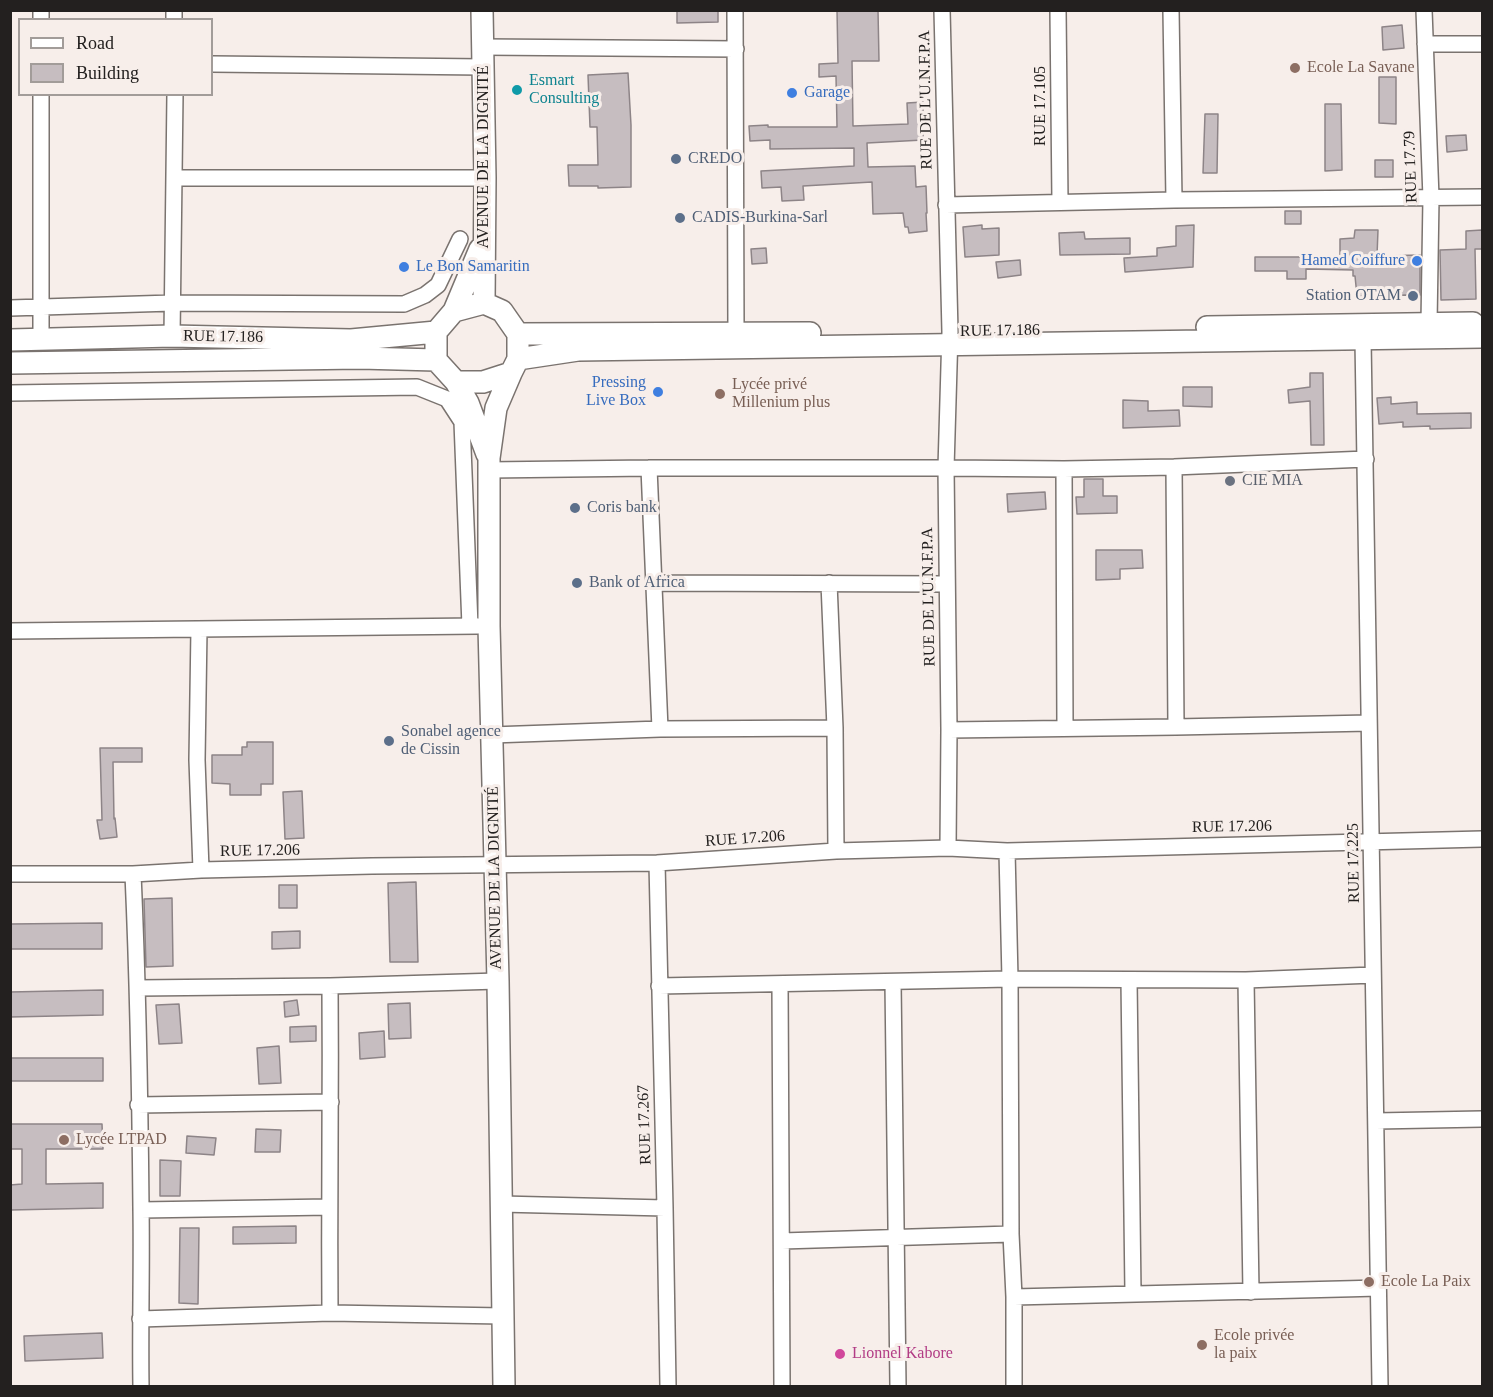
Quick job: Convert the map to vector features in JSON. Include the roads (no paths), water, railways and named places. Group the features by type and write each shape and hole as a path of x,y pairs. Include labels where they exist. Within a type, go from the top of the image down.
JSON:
{"main road":[{"name":"AVENUE DE LA DIGNITÉ","path":"482,10 485,178 484,303"},
{"path":"485,238 454,311 436,332 436,360 456,382 468,403 489,464"},
{"path":"454,311 484,303 502,311 518,334 515,366"},
{"name":"RUE 17.186","path":"518,334 736,333 950,339 1482,322"},
{"name":"RUE 17.186","path":"10,340 172,336 351,340 436,332"},
{"path":"456,382 483,382 515,366 578,350 950,339 1363,340 1482,337"},
{"path":"10,363 360,358 436,360"},
{"name":"AVENUE DE LA DIGNITÉ","path":"504,1386 492,735 480,626 489,464 496,408 515,366"}],"street":[{"path":"735,10 736,333"},
{"name":"RUE DE L'U.N.F.P.A","path":"942,10 950,339 946,468 948,848"},
{"name":"RUE 17.105","path":"1058,10 1060,202"},
{"path":"1171,10 1174,200"},
{"name":"RUE 17.79","path":"1424,10 1431,198 1429,323"},
{"path":"1425,44 1482,44"},
{"path":"213,64 736,50"},
{"path":"40,340 41,96"},
{"path":"172,336 175,96"},
{"path":"174,178 485,178"},
{"path":"946,205 1482,197"},
{"path":"10,308 172,303 404,304 425,295 438,285 460,239"},
{"name":"RUE 17.225","path":"1363,340 1380,1386"},
{"path":"10,393 417,387 447,399 462,422 480,626 10,631"},
{"path":"489,464 649,468 1064,470 1366,459"},
{"path":"1174,467 1176,728"},
{"path":"649,468 660,729"},
{"path":"1064,470 1065,728"},
{"path":"654,583 947,584"},
{"path":"829,583 835,728 836,850"},
{"path":"199,629 197,760 201,870"},
{"path":"949,730 1369,723"},
{"path":"492,735 660,729 835,728"},
{"name":"RUE 17.206","path":"10,874 133,874 372,866 657,863 836,850 948,848 1007,851 1482,840"},
{"path":"1007,851 1014,1386"},
{"name":"RUE 17.267","path":"657,863 668,1386"},
{"path":"133,874 138,988 141,1386"},
{"path":"659,986 1010,979 1246,980 1373,975"},
{"path":"1130,980 1133,1293"},
{"path":"1246,980 1251,1292"},
{"path":"138,988 498,981"},
{"path":"893,982 898,1386"},
{"path":"780,984 782,1386"},
{"path":"330,986 330,1313"},
{"path":"138,1106 331,1102"},
{"path":"1376,1121 1482,1119"},
{"path":"501,1204 665,1208"},
{"path":"141,1210 329,1207"},
{"path":"782,1241 1011,1234"},
{"path":"1014,1297 1378,1288"},
{"path":"140,1319 330,1313 503,1316"}],"place":[{"name":"Ecole La Savane","path":"1295,68"},
{"name":"Esmart Consulting","path":"517,90"},
{"name":"Garage","path":"792,93"},
{"name":"CREDO","path":"676,159"},
{"name":"CADIS-Burkina-Sarl","path":"680,218"},
{"name":"Hamed Coiffure","path":"1417,261"},
{"name":"Le Bon Samaritin","path":"404,267"},
{"name":"Station OTAM","path":"1413,296"},
{"name":"Pressing Live Box","path":"658,392"},
{"name":"Lycée privé Millenium plus","path":"720,394"},
{"name":"CIE MIA","path":"1230,481"},
{"name":"Coris bank","path":"575,508"},
{"name":"Bank of Africa","path":"577,583"},
{"name":"Sonabel agence de Cissin","path":"389,741"},
{"name":"Lycée LTPAD","path":"64,1140"},
{"name":"Ecole La Paix","path":"1369,1282"},
{"name":"Ecole privée la paix","path":"1202,1345"},
{"name":"Lionnel Kabore","path":"840,1354"}]}
